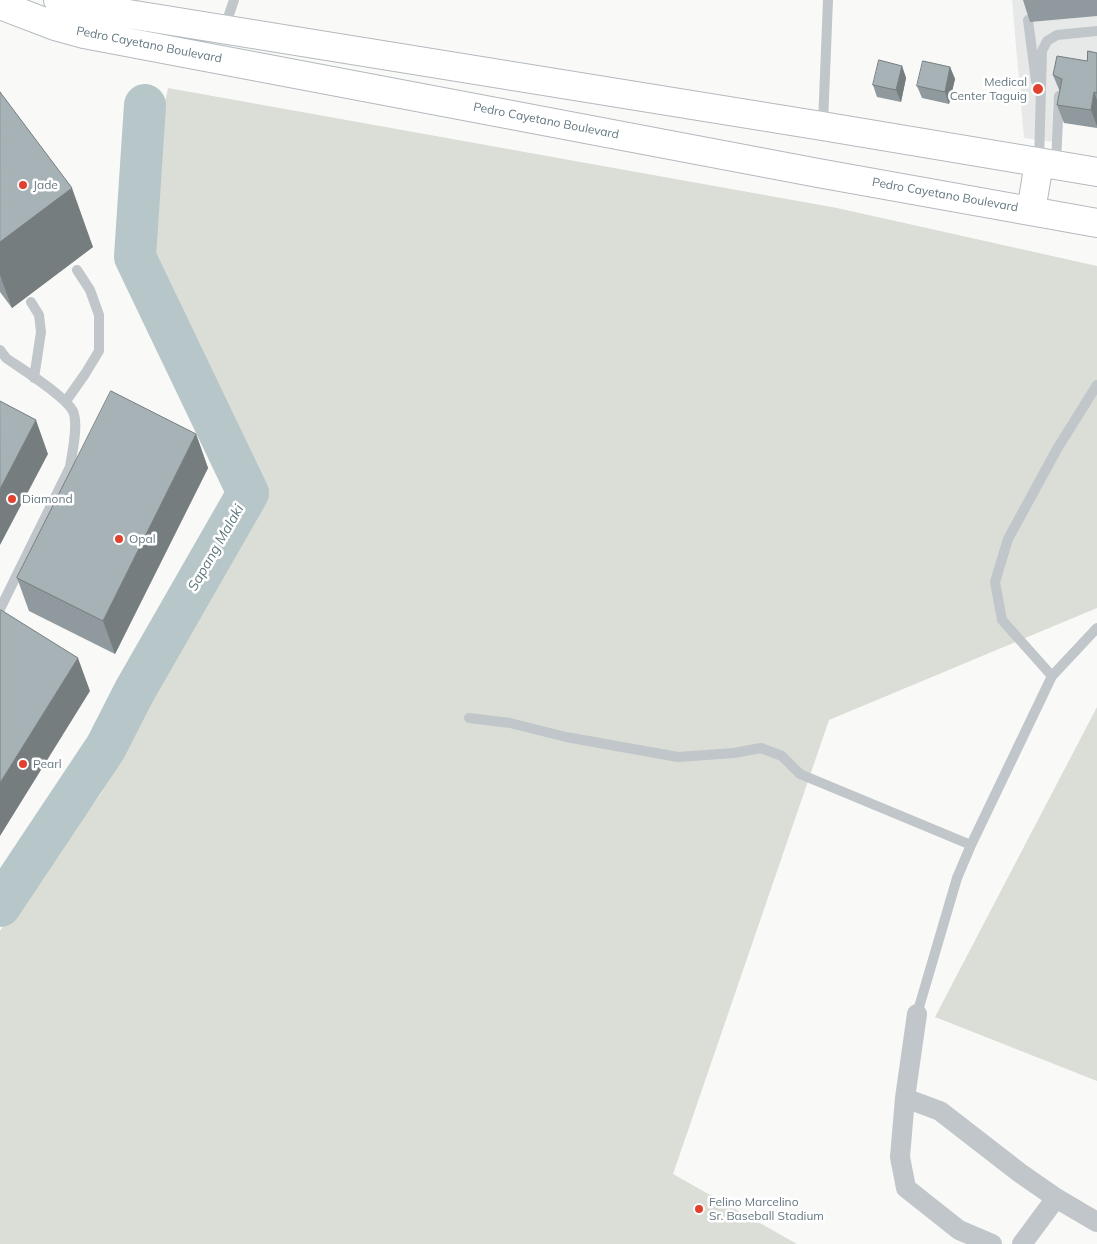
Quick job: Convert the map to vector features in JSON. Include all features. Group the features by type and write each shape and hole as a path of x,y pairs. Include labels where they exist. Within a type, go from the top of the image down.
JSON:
{"main road":[{"name":"Pedro Cayetano Boulevard","path":"58,0 85,7 1097,172"},
{"name":"Pedro Cayetano Boulevard","path":"0,4 55,26 84,34 818,173 1097,223"},
{"path":"1031,210 1047,165"}],"street":[{"path":"917,1014 900,1157 906,1188 959,1230 992,1244"},
{"path":"906,1098 940,1111 1020,1173 1056,1198 1097,1222"},
{"path":"1022,1244 1056,1198"}],"lane":[{"path":"224,30 234,0"},
{"path":"822,126 828,0"},
{"path":"1028,20 1047,165"},
{"path":"1040,115 1042,51 1046,41 1057,35 1097,31"},
{"path":"1047,165 1060,82"},
{"path":"66,401 98,351 99,315 90,290 77,270"},
{"path":"31,302 39,315 41,332 34,378"},
{"path":"0,350 6,358 66,401 74,413 74,442 70,467 0,609"},
{"path":"1052,676 1002,620 995,582 1008,538 1057,449 1097,385"},
{"path":"917,1014 957,878 971,845 1052,676 1097,628"},
{"path":"469,718 510,723 566,737 678,757 734,753 761,748 782,756 800,774 971,845"}],"shaded area":[{"name":"Medical Center Taguig","path":"1012,0 1097,0 1097,120 1055,118 1054,142 1024,138"},
{"path":"168,88 837,208 1097,266 1097,608 829,720 673,1174 797,1244 0,1244 0,931 13,910 100,795 161,685 263,491 149,238 150,175"},
{"path":"1097,707 1097,1081 935,1017"}],"building":[{"path":"1088,51 1097,53 1097,93 1094,92 1091,110 1057,105 1062,79 1053,75 1057,56 1087,61"},
{"path":"879,60 902,66 896,90 873,85"},
{"path":"923,61 950,67 945,92 917,86"},
{"path":"0,92 72,188 0,242"},
{"name":"Opal","path":"111,391 196,434 103,621 17,578"},
{"path":"0,401 36,420 0,489"},
{"path":"0,611 78,658 0,783"}],"waterway":[{"name":"Sapang Malaki","path":"0,906 106,747 134,692 248,493 135,257 145,105"}],"place":[{"name":"Medical Center Taguig","path":"1038,89"},
{"name":"Jade","path":"23,185"},
{"name":"Diamond","path":"12,499"},
{"name":"Opal","path":"119,539"},
{"name":"Pearl","path":"23,764"},
{"name":"Felino Marcelino Sr. Baseball Stadium","path":"699,1209"}]}
